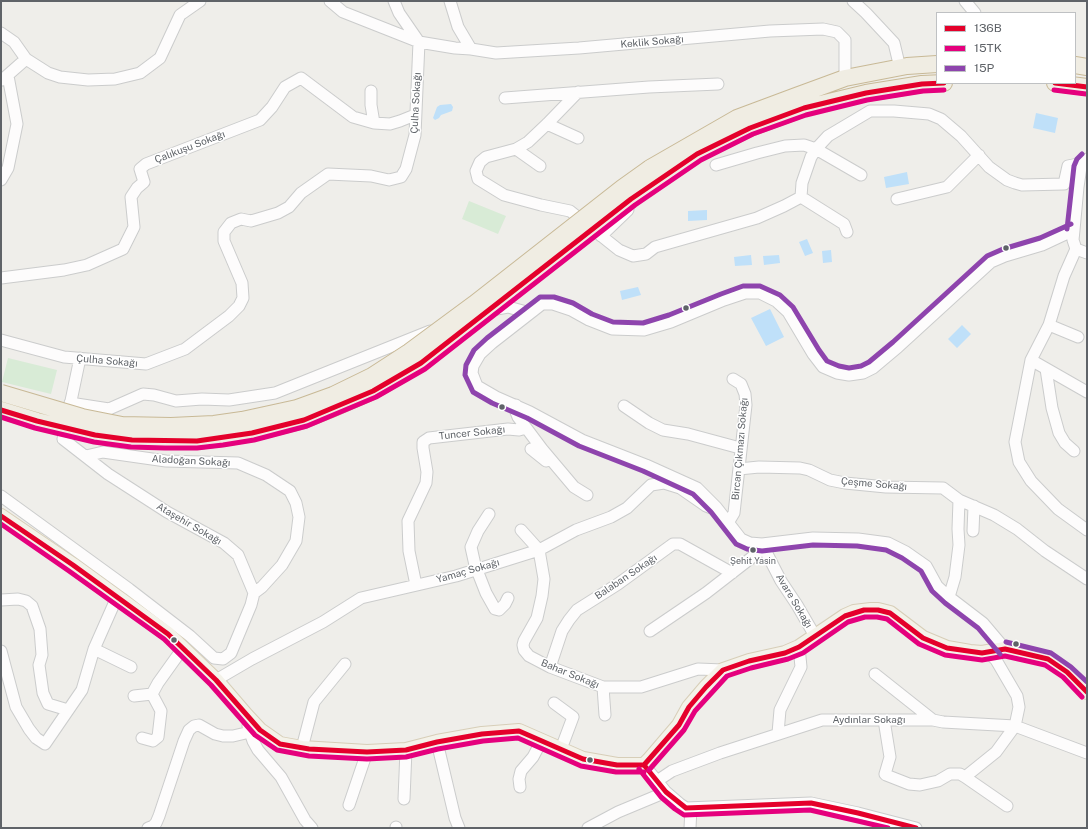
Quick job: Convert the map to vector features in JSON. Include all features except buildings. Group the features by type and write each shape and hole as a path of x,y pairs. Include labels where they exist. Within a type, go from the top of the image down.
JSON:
{"highway":[{"path":"1,410 37,421 95,435 132,440 165,442 197,441 222,438 252,433 304,420 373,391 421,364 624,204 654,174 737,118 849,77 900,68 936,64"},
{"path":"1076,65 1087,67"},
{"path":"1,393 82,417 122,425 171,426 214,424 242,420 297,408 332,395 372,376 409,352 474,304 622,188 750,128 804,108 866,93 922,84 936,83"},
{"path":"1063,84 1087,87"}],"main road":[{"path":"2,519 117,597 168,634 216,680 260,730 280,744 302,748 367,752 406,750 437,742 482,734 519,731 583,759 617,765 644,765 679,725 689,707 723,670 749,661 785,653 799,647 845,616 864,610 878,610 895,616 924,638 934,643 958,650 988,652 1005,649 1026,652 1048,659 1067,672 1087,692"}],"street":[{"path":"1,33 14,42 26,60 48,73 60,77 88,80 115,79 140,73 160,58 180,15 200,1"},
{"name":"Keklik Sokağı","path":"330,1 343,12 419,42 455,48 496,52 579,48 770,31 823,30 837,32 845,40 849,77"},
{"path":"394,1 400,14 419,42"},
{"path":"450,1 458,28 471,49"},
{"path":"853,1 894,43 900,68"},
{"path":"966,1 975,12"},
{"name":"Çulha Sokağı","path":"1,340 64,357 146,364 185,349 229,316 239,306 243,298 242,283 224,241 224,232 231,223 241,219 251,221 278,213 289,207 300,193 328,174 371,176 390,180 401,177 406,169 415,135 419,42"},
{"path":"1,180 8,168 17,124 4,78 26,60"},
{"name":"Çalıkuşu Sokağı","path":"1,278 64,270 87,265 123,249 134,227 131,197 137,188 144,182 140,169 146,164 260,120 272,107 285,87 301,78 353,117 374,123 390,124 416,115"},
{"path":"505,98 649,87 718,84"},
{"path":"371,91 371,105 374,123"},
{"path":"578,92 548,124 528,142 516,148 486,158 480,162 476,171 478,179 504,195 570,211 619,250 633,256 646,254 655,247 757,218 801,197"},
{"path":"801,197 802,183 811,157 816,149 828,136 870,111 894,111 929,114 941,119 961,136 989,166 1007,180 1022,185 1064,184 1068,166 1085,161"},
{"path":"548,124 578,138"},
{"path":"716,165 785,146 804,145 816,149 861,175"},
{"path":"516,148 540,166"},
{"path":"897,199 947,187 979,155"},
{"path":"1085,161 1080,176 1074,230 1073,240 1076,249 1064,276 1049,325 1031,360 1015,442 1019,462 1031,481 1058,509 1087,530"},
{"path":"801,197 844,224 847,232"},
{"path":"601,236 638,202"},
{"path":"1005,649 983,623 937,586 926,566 906,552 888,543 858,539 813,538 763,546 750,543 741,539 716,507 697,488 646,465 582,440 516,405 496,397 477,386 472,373 473,366 480,354 492,343 542,304 553,304 571,310 588,320 612,329 644,330 671,322 745,293 760,293 776,301 788,312 813,354 823,367 837,373 849,375 863,373 873,368 991,262 1005,256 1042,245 1074,230"},
{"path":"1076,249 1087,253"},
{"path":"70,403 109,410 143,394 154,395 176,401 202,399 229,400 275,393 479,312 508,307 530,313"},
{"path":"1049,325 1078,337"},
{"name":"Ataşehir Sokağı","path":"80,358 63,438 108,474 167,512 224,543 238,555 254,593"},
{"path":"1031,360 1087,392"},
{"path":"1046,369 1052,408 1059,433 1065,443 1074,451"},
{"name":"Bircan Çıkmazı Sokağı","path":"728,523 734,513 746,399 741,384 733,379"},
{"path":"516,405 518,417 526,428 562,473 574,486 587,496"},
{"path":"624,406 649,423 664,430 688,434 740,448"},
{"name":"Tuncer Sokağı","path":"416,585 409,551 408,521 426,483 427,472 423,448 424,442 429,438 508,429 519,430 526,428"},
{"path":"531,449 562,473"},
{"name":"Aladoğan Sokağı","path":"86,456 103,452 166,461 238,463 266,475 290,491 296,503 299,517 296,541 282,565 262,587 254,593"},
{"name":"Çeşme Sokağı","path":"739,469 760,467 800,468 809,470 830,480 845,483 886,487 943,488 959,500 994,515 1017,529 1045,551 1087,579"},
{"name":"Yamaç Sokağı","path":"216,680 252,659 323,622 361,598 456,576 539,550 576,530 611,517 627,508 647,488 657,483 672,484 706,506 712,508 716,507"},
{"path":"1,496 129,589 190,636 214,658 223,659 231,653 251,605 254,593"},
{"path":"949,597 955,577 958,553 959,500"},
{"path":"973,531 974,506"},
{"path":"489,514 478,531 471,547 475,565 486,593 496,609 499,610 508,598"},
{"path":"521,530 539,550"},
{"name":"Balaban Sokağı","path":"550,667 562,631 568,620 577,610 618,584 673,544 680,544 732,572"},
{"path":"650,631 706,593 763,546"},
{"name":"Avare Sokağı","path":"763,546 781,582 815,636"},
{"name":"Bahar Sokağı","path":"539,550 544,579 537,618 523,645 529,656 550,667 604,687 641,687 698,669 723,670"},
{"path":"1,651 16,706 28,730 36,738 46,744 82,690 94,649 117,597"},
{"path":"1,600 18,599 26,601 32,606 40,629 42,655 39,665 43,693 48,704 68,710"},
{"path":"778,733 780,710 800,667 799,647"},
{"path":"152,694 183,648"},
{"path":"94,649 131,667"},
{"path":"965,777 996,752 1015,726 1019,708 1017,696 996,660 988,652"},
{"path":"302,748 314,702 345,664"},
{"path":"875,674 933,720"},
{"path":"604,687 605,715"},
{"path":"134,696 152,694"},
{"path":"142,738 153,741 158,737 161,711 152,694"},
{"path":"554,703 573,717 560,749"},
{"path":"246,715 250,732 258,750 281,777 304,820 312,828"},
{"name":"Aydınlar Sokağı","path":"657,782 672,771 778,733 822,720 933,720 943,722 1015,726 1087,753"},
{"path":"884,720 890,757 886,775 908,784 920,785 938,781 950,774 960,774 1007,806"},
{"path":"148,828 156,823 159,816 189,730 194,726 199,725 215,734 223,736 233,736 250,732"},
{"path":"520,787 519,779 521,771 533,757 542,740"},
{"path":"437,742 455,818 459,828"},
{"path":"404,799 406,750"},
{"path":"349,805 367,752"},
{"path":"644,765 666,792 686,808 811,803 858,813 912,828"},
{"path":"588,828 618,812 666,792"},
{"path":"690,828 691,808"}],"green space":[{"path":"469,201 506,216 498,234 462,219"},
{"path":"8,358 57,370 51,394 2,382"}],"water":[{"path":"451,104 453,107 452,111 441,115 435,120 433,118 437,107 440,105"},
{"path":"1036,113 1058,118 1055,133 1033,128"},
{"path":"907,172 909,184 886,188 884,177"},
{"path":"707,210 707,220 688,221 688,211"},
{"path":"807,239 813,253 805,256 799,242"},
{"path":"831,250 832,262 823,263 822,251"},
{"path":"751,255 752,265 735,266 734,257"},
{"path":"779,255 780,263 764,265 763,256"},
{"path":"638,287 641,295 622,300 620,291"},
{"path":"770,309 784,337 766,346 751,318"},
{"path":"962,325 971,334 957,348 948,339"}],"transit line":[{"name":"136B","path":"1,410 37,421 95,435 132,440 197,441 252,433 304,420 373,391 421,363 631,199 697,154 750,128 804,108 866,93 922,84 936,83"},
{"name":"136B","path":"1063,84 1087,87"},
{"name":"15TK","path":"1,417 35,428 94,442 131,447 197,448 223,445 254,440 307,426 376,397 425,369 635,205 701,160 753,134 806,115 867,100 923,91 944,90"},
{"name":"15TK","path":"1054,90 1086,94"},
{"name":"15P","path":"1067,229 1074,166 1077,159 1082,154"},
{"name":"15P","path":"1000,654 978,628 945,603 932,591 921,571 902,558 886,550 857,546 813,545 762,551 747,549 736,544 711,512 693,494 643,471 579,446 527,418 492,403 473,392 465,375 466,365 474,350 487,338 540,297 554,297 573,303 592,314 613,322 643,323 669,315 743,286 760,286 780,295 793,307 827,361 849,368 861,366 869,362 893,342 987,256 1003,249 1040,238 1071,224"},
{"name":"136B","path":"1,516 73,565 168,634 216,680 260,730 280,744 309,749 367,752 406,750 437,742 482,734 519,731 583,759 617,765 644,765"},
{"name":"15TK","path":"1,524 164,639 211,685 255,735 277,750 309,756 367,759 406,757 438,749 483,741 518,738 581,766 616,772 644,772"},
{"name":"136B","path":"644,765 679,725 689,707 723,670 749,661 785,653 799,647 845,616 864,610 878,610 890,613 923,638 947,648 982,653 1005,649 1048,659 1067,672 1087,692"},
{"name":"15TK","path":"649,770 684,730 695,711 727,676 751,668 788,659 803,653 848,622 865,617 887,619 919,644 945,655 982,660 1005,656 1045,665 1063,677 1082,697"},
{"name":"15P","path":"1006,642 1051,653 1071,667 1087,682"},
{"name":"136B","path":"644,765 666,792 686,808 811,803 916,828"},
{"name":"15TK","path":"639,769 661,797 684,815 810,810 888,828"}],"place":[{"name":"Şehit Yasin","path":"753,550"}]}
